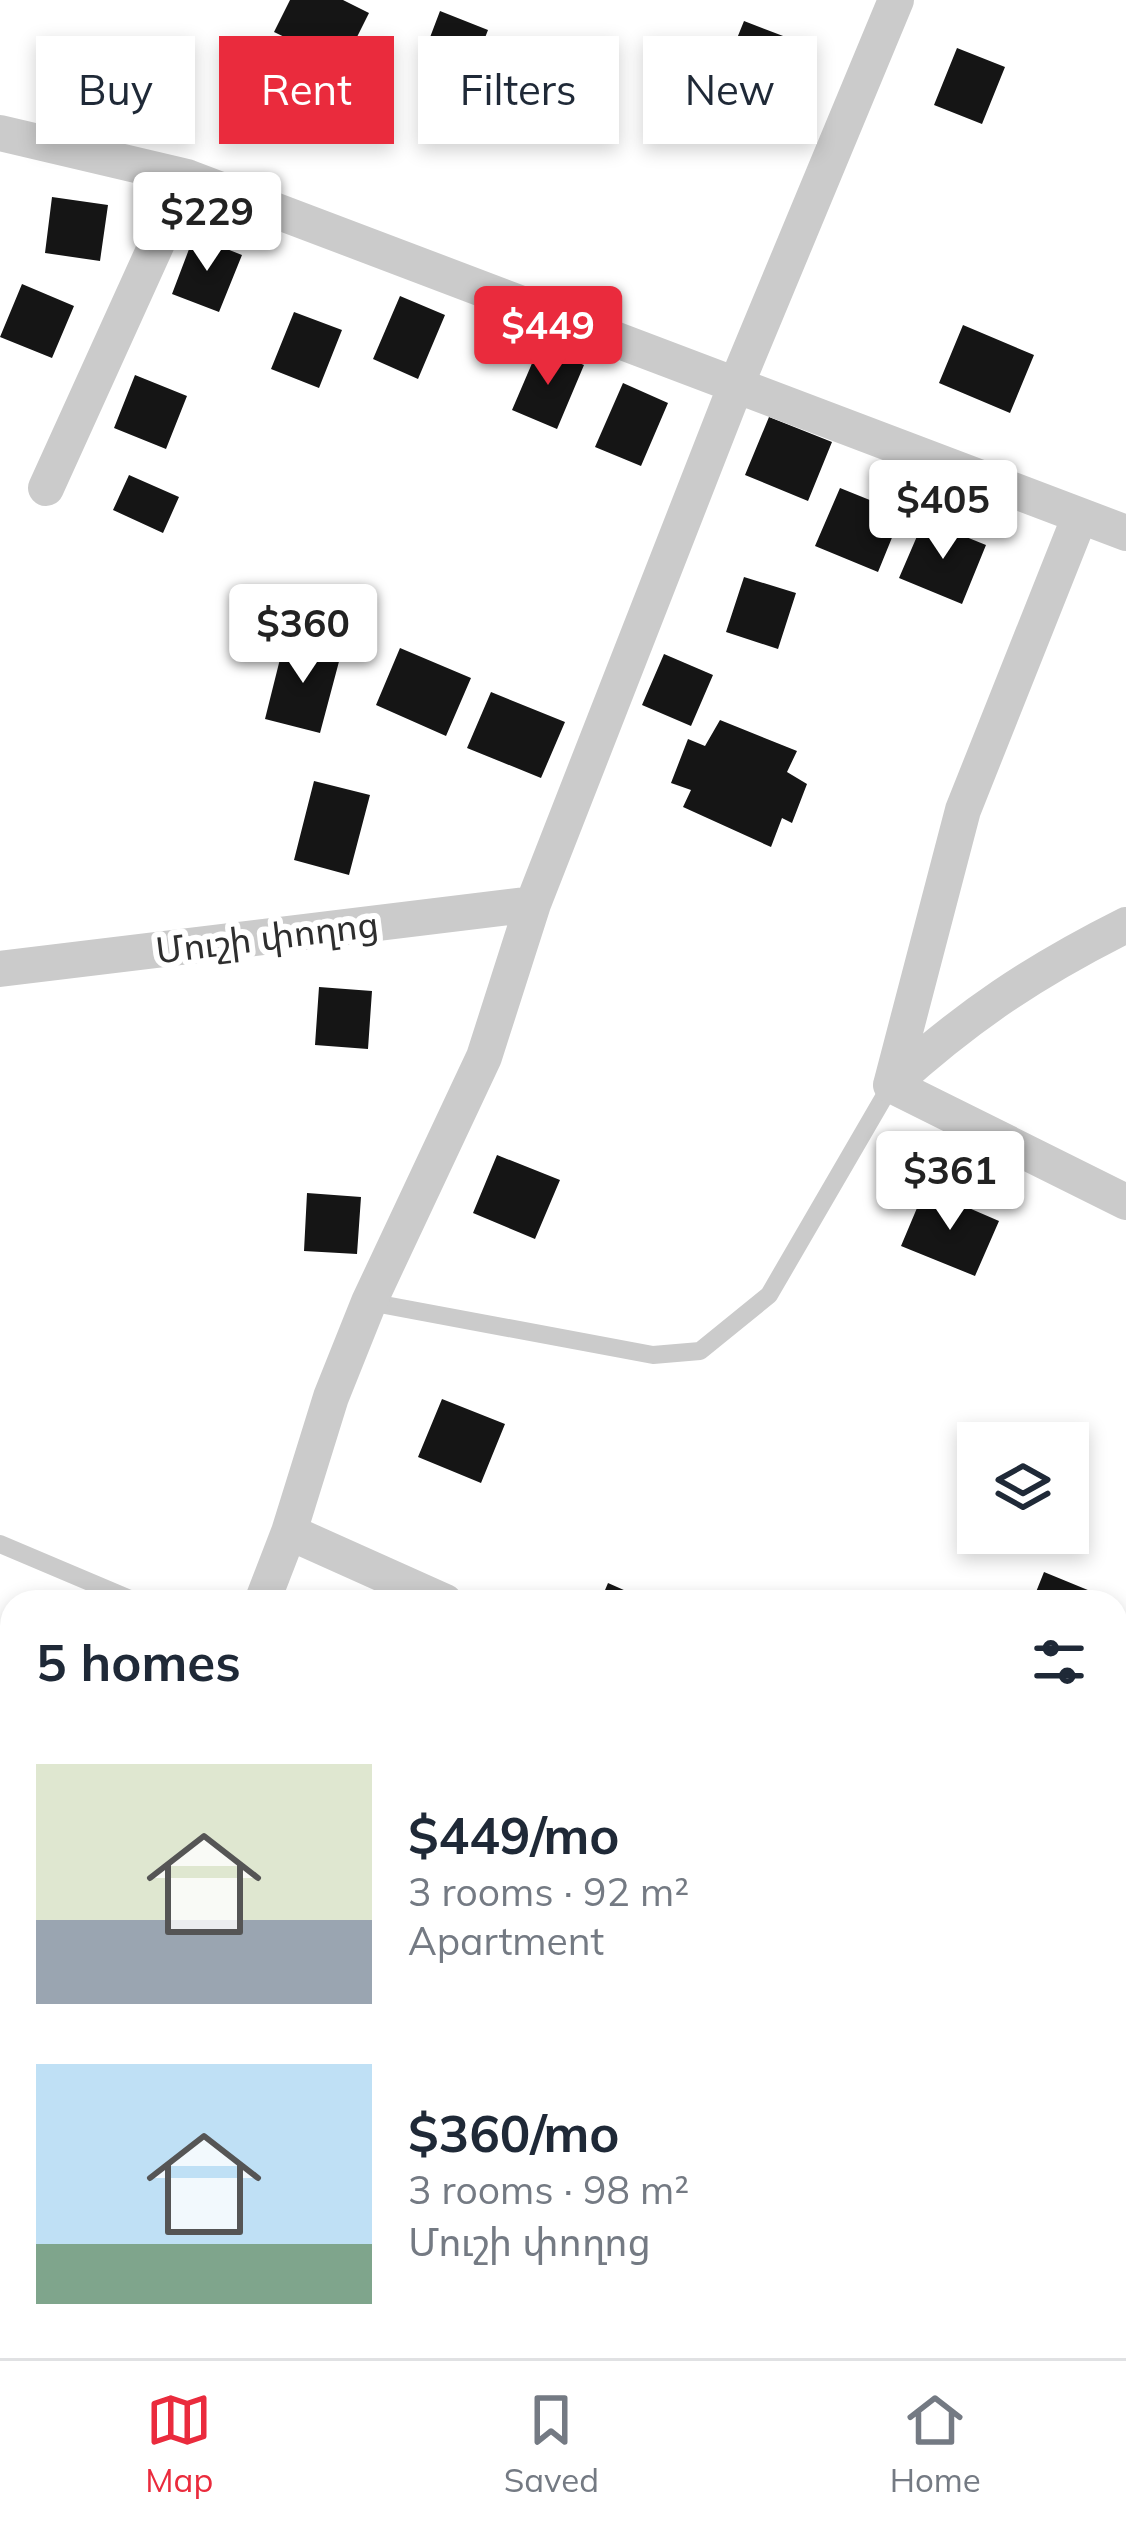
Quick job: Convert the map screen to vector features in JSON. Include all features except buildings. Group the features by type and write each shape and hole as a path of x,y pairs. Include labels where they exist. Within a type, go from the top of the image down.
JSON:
{"street":[{"path":"267,1590 331,1397 369,1302 484,1057 533,904 736,386 896,0"},
{"path":"0,133 187,177 1126,533"},
{"path":"46,488 187,177"},
{"path":"891,1085 963,810 1080,516"},
{"name":"Մուշի փողոց","path":"0,969 533,904"},
{"path":"891,1085 943,1038 1046,965 1126,925"},
{"path":"891,1085 1126,1202"},
{"path":"289,1532 418,1590"}],"lane":[{"path":"369,1302 653,1355 700,1351 769,1295 891,1085"},
{"path":"0,1544 109,1590"}]}
